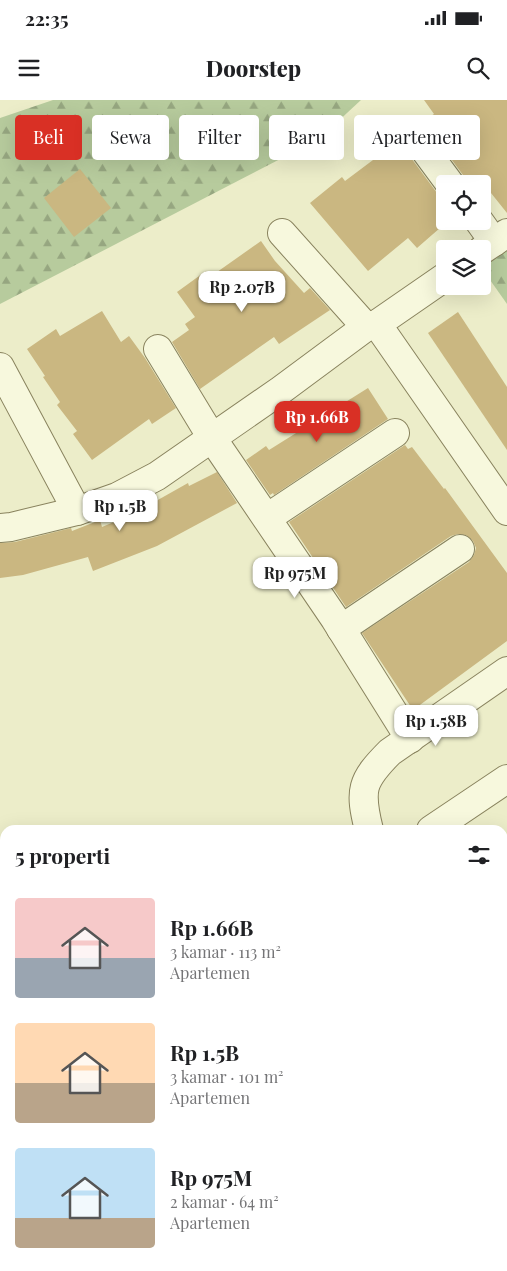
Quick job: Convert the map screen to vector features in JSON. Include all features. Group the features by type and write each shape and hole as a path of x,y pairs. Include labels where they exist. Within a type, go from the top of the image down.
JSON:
{"street":[{"path":"432,160 443,175"},
{"path":"282,233 371,326 507,510"},
{"path":"0,528 11,527 118,498 157,476 371,326 436,283"},
{"path":"158,349 212,438 341,629 410,739"},
{"path":"0,367 77,510"},
{"path":"267,518 395,432"},
{"path":"341,629 460,549"},
{"path":"368,825 363,800 364,784 375,767 390,752 507,671"},
{"path":"438,825 507,779"}],"green space":[{"path":"53,100 361,100 344,116 269,115 269,160 278,160 0,304 0,118"},
{"path":"507,231 507,304 491,281 491,243"}],"building":[{"path":"424,100 507,100 507,213 491,193 491,175 463,175 452,160 480,160 480,115 433,115 434,114"},
{"path":"373,160 413,160 436,192 436,230 438,230 417,248 408,238 368,271 310,203 342,177 345,181"},
{"path":"80,169 111,208 74,237 44,198"},
{"path":"261,241 275,261 304,293 310,288 330,310 279,344 274,337 200,389 172,342 189,330 185,324 195,317 177,292 206,271 210,277"},
{"path":"102,311 121,342 129,336 176,408 152,424 149,419 92,460 73,434 77,431 57,405 60,402 27,349 56,329 60,336"},
{"path":"458,312 507,387 507,450 428,333"},
{"path":"368,388 388,419 274,495 273,493 270,495 246,460 266,446 269,450"},
{"path":"405,445 408,449 412,447 445,488 507,573 507,641 413,710 362,633 469,562 476,548 473,541 466,535 458,534 451,536 346,607 289,522"},
{"path":"217,472 237,503 157,546 93,571 88,557 23,575 0,578 0,543 15,542 71,528 72,531 100,520 102,527 133,514 188,483 189,486"}]}
